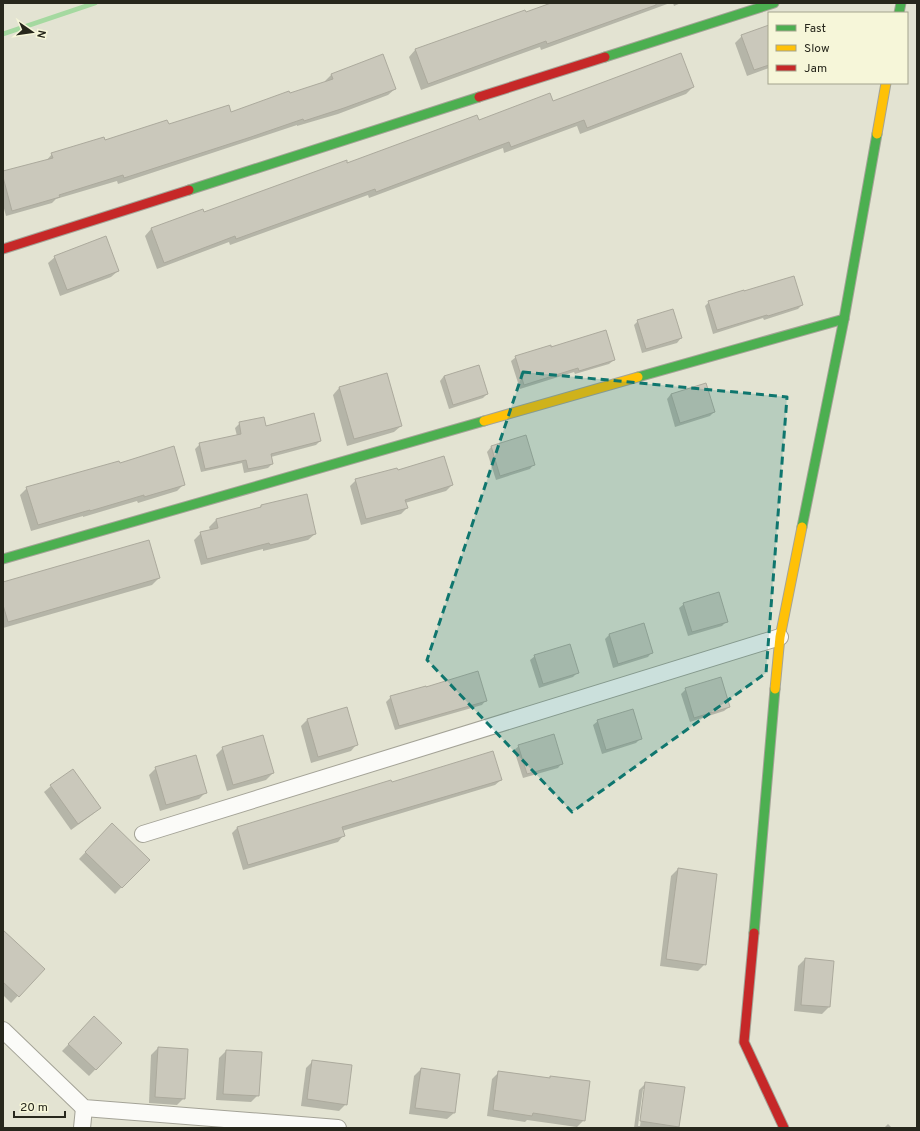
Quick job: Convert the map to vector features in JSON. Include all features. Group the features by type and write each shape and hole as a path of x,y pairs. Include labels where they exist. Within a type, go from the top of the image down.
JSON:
{"street":[{"path":"3,249 774,3"},
{"path":"784,1128 744,1042 780,637 844,319 886,84"},
{"path":"3,559 844,319"},
{"path":"143,834 780,637"},
{"path":"3,1030 84,1108 338,1128"},
{"path":"82,1128 84,1108"}],"highlighted area":[{"path":"523,372 787,397 766,673 572,812 427,660"}],"building":[{"path":"551,3 656,3 656,5 547,44 546,41 428,84 415,49 525,10 526,12"},
{"path":"768,25 768,65 754,70 741,35"},
{"path":"681,53 694,87 587,128 584,120 511,147 509,142 376,192 375,189 236,239 235,236 164,263 151,228 203,209 204,212 347,160 347,163 477,115 479,120 550,93 553,101"},
{"path":"383,54 396,89 304,121 303,119 124,178 123,175 59,195 60,197 12,211 3,177 3,171 53,158 51,153 104,137 105,140 167,120 169,124 229,105 231,112 289,91 290,93 333,79 331,74"},
{"path":"106,236 119,271 67,290 54,256"},
{"path":"794,276 803,305 717,330 708,301"},
{"path":"673,309 682,338 646,349 637,320"},
{"path":"606,330 615,360 579,371 578,368 524,385 515,356 551,345 551,347"},
{"path":"479,365 488,394 453,405 444,376"},
{"path":"387,373 402,426 354,439 339,387"},
{"path":"706,383 715,412 680,423 671,394"},
{"path":"314,413 321,441 271,454 273,464 248,469 246,460 205,469 199,443 241,434 239,422 264,417 266,426"},
{"path":"526,435 535,465 500,476 491,446"},
{"path":"174,446 185,485 38,525 26,487 119,461 120,463"},
{"path":"444,456 453,485 405,500 408,508 366,519 355,479 397,468 398,470"},
{"path":"307,494 316,534 270,545 269,543 207,559 200,532 218,528 216,519 261,507 261,505"},
{"path":"149,540 160,578 8,622 3,605 3,582"},
{"path":"719,592 728,622 692,632 683,603"},
{"path":"644,623 653,653 618,664 609,634"},
{"path":"570,644 579,673 543,684 534,655"},
{"path":"478,671 487,701 399,726 390,696"},
{"path":"721,677 730,707 694,718 685,688"},
{"path":"347,707 358,745 318,757 307,719"},
{"path":"633,709 642,739 606,750 597,720"},
{"path":"554,734 563,764 527,774 518,745"},
{"path":"263,735 274,773 233,785 222,747"},
{"path":"493,751 502,780 342,827 345,836 248,865 237,827 391,780 392,782"},
{"path":"196,755 207,793 166,805 155,767"},
{"path":"73,769 101,808 78,824 50,785"},
{"path":"112,823 150,860 122,888 85,852"},
{"path":"678,868 717,874 706,965 666,959"},
{"path":"3,930 45,969 19,997 3,982"},
{"path":"805,958 834,961 830,1007 801,1005"},
{"path":"94,1016 122,1043 96,1070 68,1044"},
{"path":"158,1047 188,1049 185,1099 155,1097"},
{"path":"226,1050 262,1052 259,1096 223,1094"},
{"path":"312,1060 352,1065 347,1105 307,1099"},
{"path":"421,1068 460,1074 455,1113 415,1108"},
{"path":"498,1071 550,1078 550,1076 590,1081 585,1121 533,1113 532,1116 493,1110"},
{"path":"645,1082 685,1087 679,1127 640,1121"}],"waterway":[{"path":"3,34 95,3"}],"traffic: fast":[{"path":"605,57 774,3"},
{"path":"899,12 901,3"},
{"path":"189,190 479,97"},
{"path":"802,527 844,319 877,134"},
{"path":"638,377 844,319"},
{"path":"3,559 484,421"},
{"path":"754,933 775,689"}],"traffic: slow":[{"path":"877,134 886,84"},
{"path":"484,421 638,377"},
{"path":"775,689 780,637 802,527"}],"traffic: jam":[{"path":"479,97 605,57"},
{"path":"3,249 189,190"},
{"path":"754,933 744,1042 784,1128"}]}
